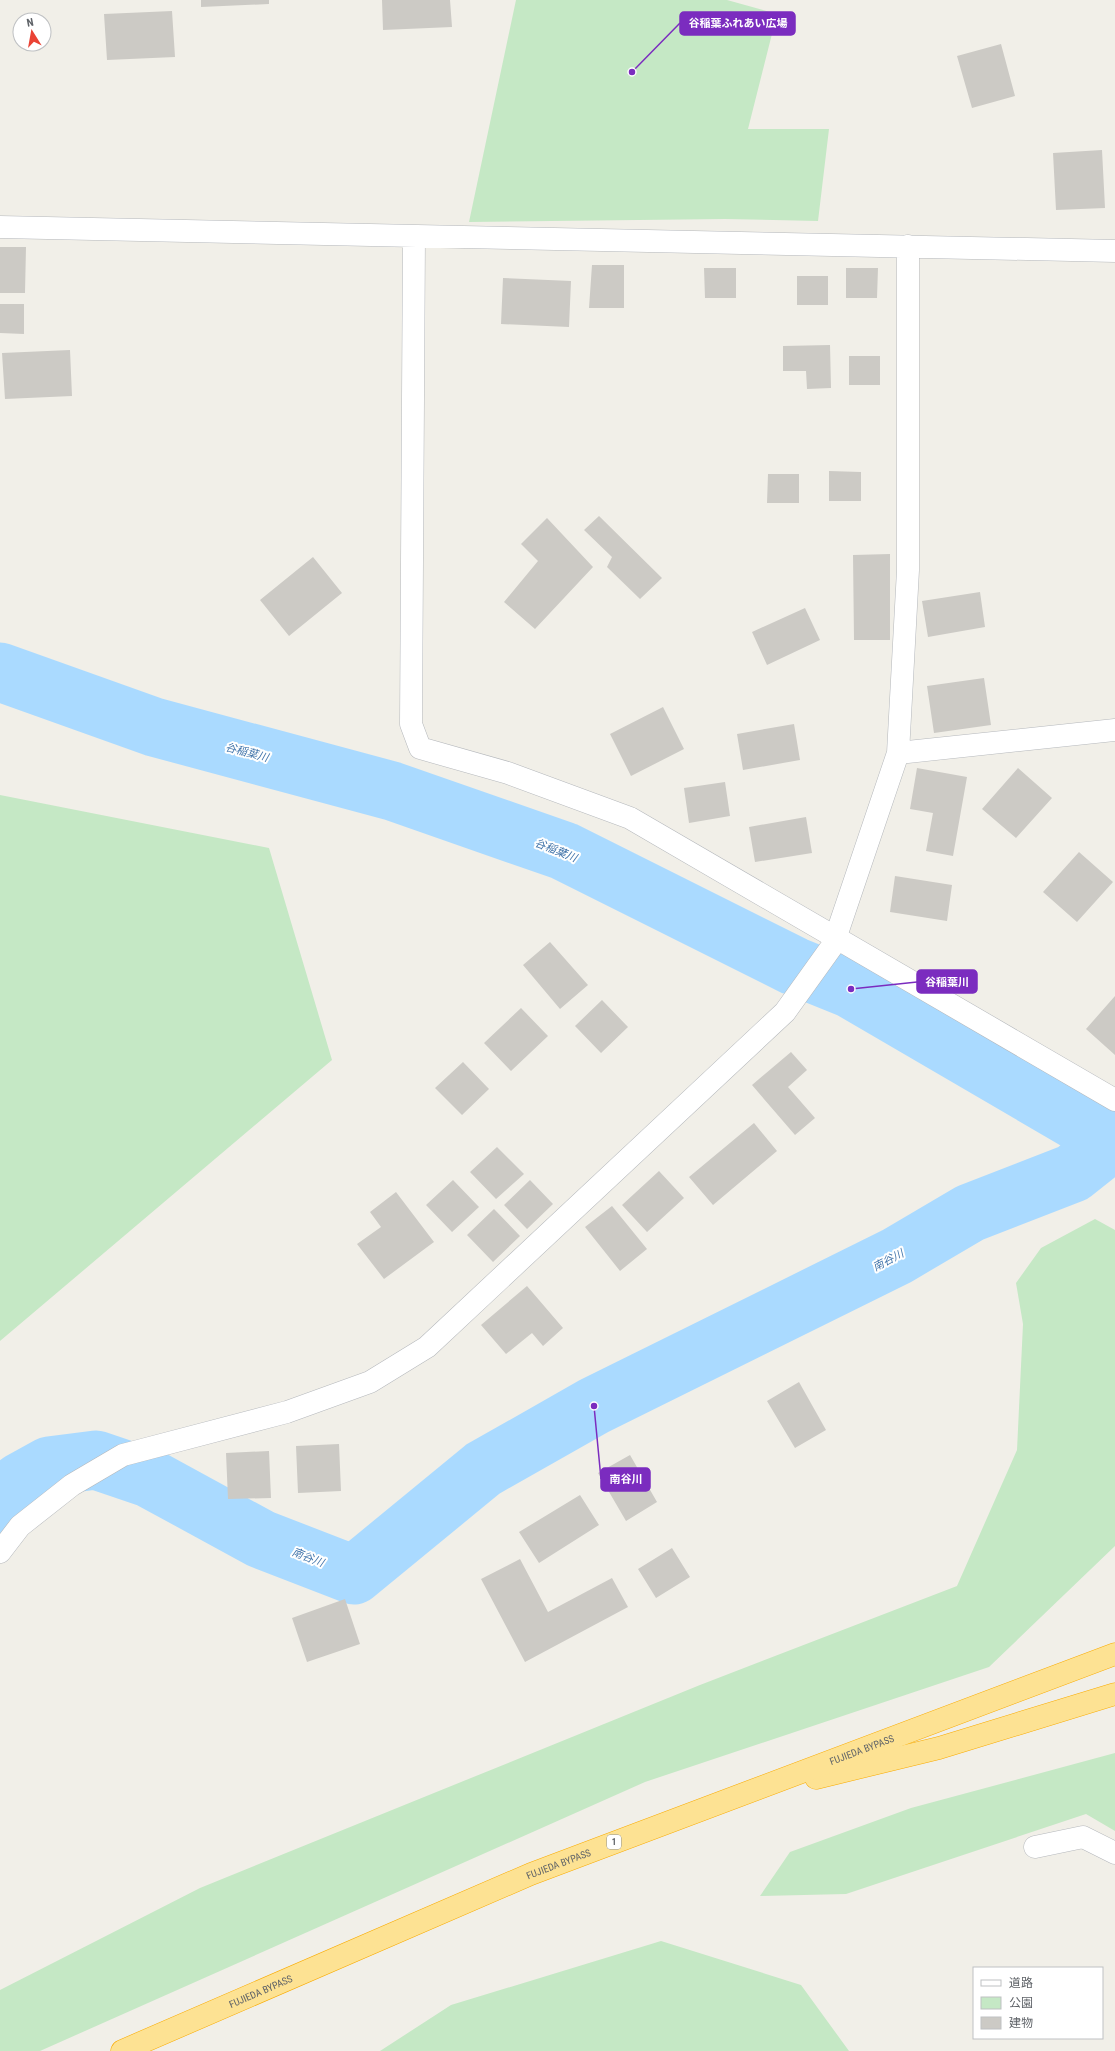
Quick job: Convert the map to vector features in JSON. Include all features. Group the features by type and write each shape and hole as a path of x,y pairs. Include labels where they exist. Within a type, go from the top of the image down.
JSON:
{"highway":[{"name":"FUJIEDA BYPASS","path":"122,2051 531,1874 1115,1654"},
{"name":"1","path":"722,1801 939,1748 1115,1694"}],"street":[{"path":"0,227 1115,251"},
{"path":"414,236 411,724 420,748 508,772 630,818 834,941 1115,1100"},
{"path":"0,1552 20,1526 49,1503 72,1485 123,1455 287,1412 370,1382 427,1347 785,1012 834,941 898,753 908,570 908,246"},
{"path":"898,753 1115,730"},
{"path":"1035,1847 1083,1837 1115,1853"}],"green space":[{"path":"516,0 727,0 777,14 748,129 829,129 818,221 725,219 469,222"},
{"path":"0,795 269,848 332,1060 0,1341"},
{"path":"1095,1219 1115,1230 1115,1546 989,1667 645,1782 40,2051 0,2051 0,1990 200,1888 700,1685 957,1586 1017,1450 1023,1324 1016,1283 1041,1248"},
{"path":"1115,1753 1115,1831 1086,1814 846,1894 760,1896 790,1852 911,1808"},
{"path":"661,1941 801,1985 849,2051 380,2051 451,2005"}],"building":[{"path":"201,0 269,0 269,4 201,7"},
{"path":"382,0 450,0 452,27 383,30"},
{"path":"172,11 175,57 107,60 104,14"},
{"path":"1001,44 1015,96 972,108 957,56"},
{"path":"1102,150 1105,208 1056,210 1053,153"},
{"path":"0,247 26,247 25,293 0,293"},
{"path":"592,265 624,265 624,308 589,308"},
{"path":"704,268 736,268 736,298 705,298"},
{"path":"846,268 878,268 877,298 846,298"},
{"path":"797,276 828,276 828,305 797,305"},
{"path":"503,278 571,281 569,327 501,324"},
{"path":"0,304 24,304 24,334 0,333"},
{"path":"830,345 831,388 807,389 806,371 783,371 783,346"},
{"path":"70,350 72,396 5,399 2,353"},
{"path":"849,356 880,356 880,385 849,385"},
{"path":"829,471 861,472 861,501 829,501"},
{"path":"768,474 799,474 799,503 767,503"},
{"path":"599,516 662,578 640,599 607,567 612,557 584,530"},
{"path":"547,518 593,567 535,629 504,602 538,561 521,544"},
{"path":"890,554 890,640 854,640 853,555"},
{"path":"313,557 342,593 289,636 260,600"},
{"path":"980,592 985,627 928,637 922,601"},
{"path":"805,608 820,640 767,665 752,632"},
{"path":"984,678 991,725 934,733 927,686"},
{"path":"663,707 684,749 631,776 610,734"},
{"path":"794,724 800,760 743,770 737,734"},
{"path":"917,768 967,777 953,856 926,851 933,813 910,809"},
{"path":"1018,768 1052,798 1016,838 982,809"},
{"path":"725,782 730,816 689,823 684,788"},
{"path":"806,817 812,853 755,862 749,827"},
{"path":"1079,852 1113,882 1077,922 1043,892"},
{"path":"895,876 952,885 947,921 890,912"},
{"path":"550,942 588,985 560,1009 523,965"},
{"path":"1115,996 1115,1055 1086,1029"},
{"path":"602,1000 628,1027 601,1053 575,1026"},
{"path":"521,1008 548,1036 511,1071 484,1043"},
{"path":"791,1052 807,1070 788,1087 815,1118 795,1135 752,1085"},
{"path":"463,1062 489,1089 462,1115 435,1088"},
{"path":"754,1123 777,1151 713,1205 689,1177"},
{"path":"497,1147 524,1174 496,1199 470,1172"},
{"path":"659,1171 684,1198 647,1232 622,1205"},
{"path":"453,1180 479,1207 452,1232 426,1205"},
{"path":"530,1180 553,1204 527,1229 504,1205"},
{"path":"396,1192 434,1242 384,1279 357,1244 381,1227 370,1212"},
{"path":"612,1206 647,1249 620,1271 585,1227"},
{"path":"494,1209 520,1236 493,1262 467,1235"},
{"path":"527,1286 563,1328 543,1346 532,1333 506,1354 481,1325"},
{"path":"799,1382 826,1430 795,1448 767,1401"},
{"path":"339,1444 341,1491 298,1493 296,1446"},
{"path":"269,1451 271,1498 228,1499 226,1453"},
{"path":"630,1455 657,1502 626,1521 598,1473"},
{"path":"580,1495 599,1525 539,1563 519,1532"},
{"path":"672,1548 690,1577 656,1598 638,1569"},
{"path":"520,1559 548,1612 612,1578 628,1607 525,1662 481,1579"},
{"path":"345,1599 360,1644 307,1662 292,1618"}],"waterway":[{"name":"谷稲葉川","path":"0,672 154,727 392,791 564,851 794,966 851,989 1115,1143"},
{"name":"南谷川","path":"0,1512 20,1482 49,1466 96,1460 149,1478 261,1539 354,1575 483,1469 594,1406 897,1256 970,1213 1073,1173 1098,1153 1110,1139"}],"place":[{"name":"谷稲葉ふれあい広場","path":"632,72"},
{"name":"谷稲葉川","path":"851,989"},
{"name":"南谷川","path":"594,1406"}]}
